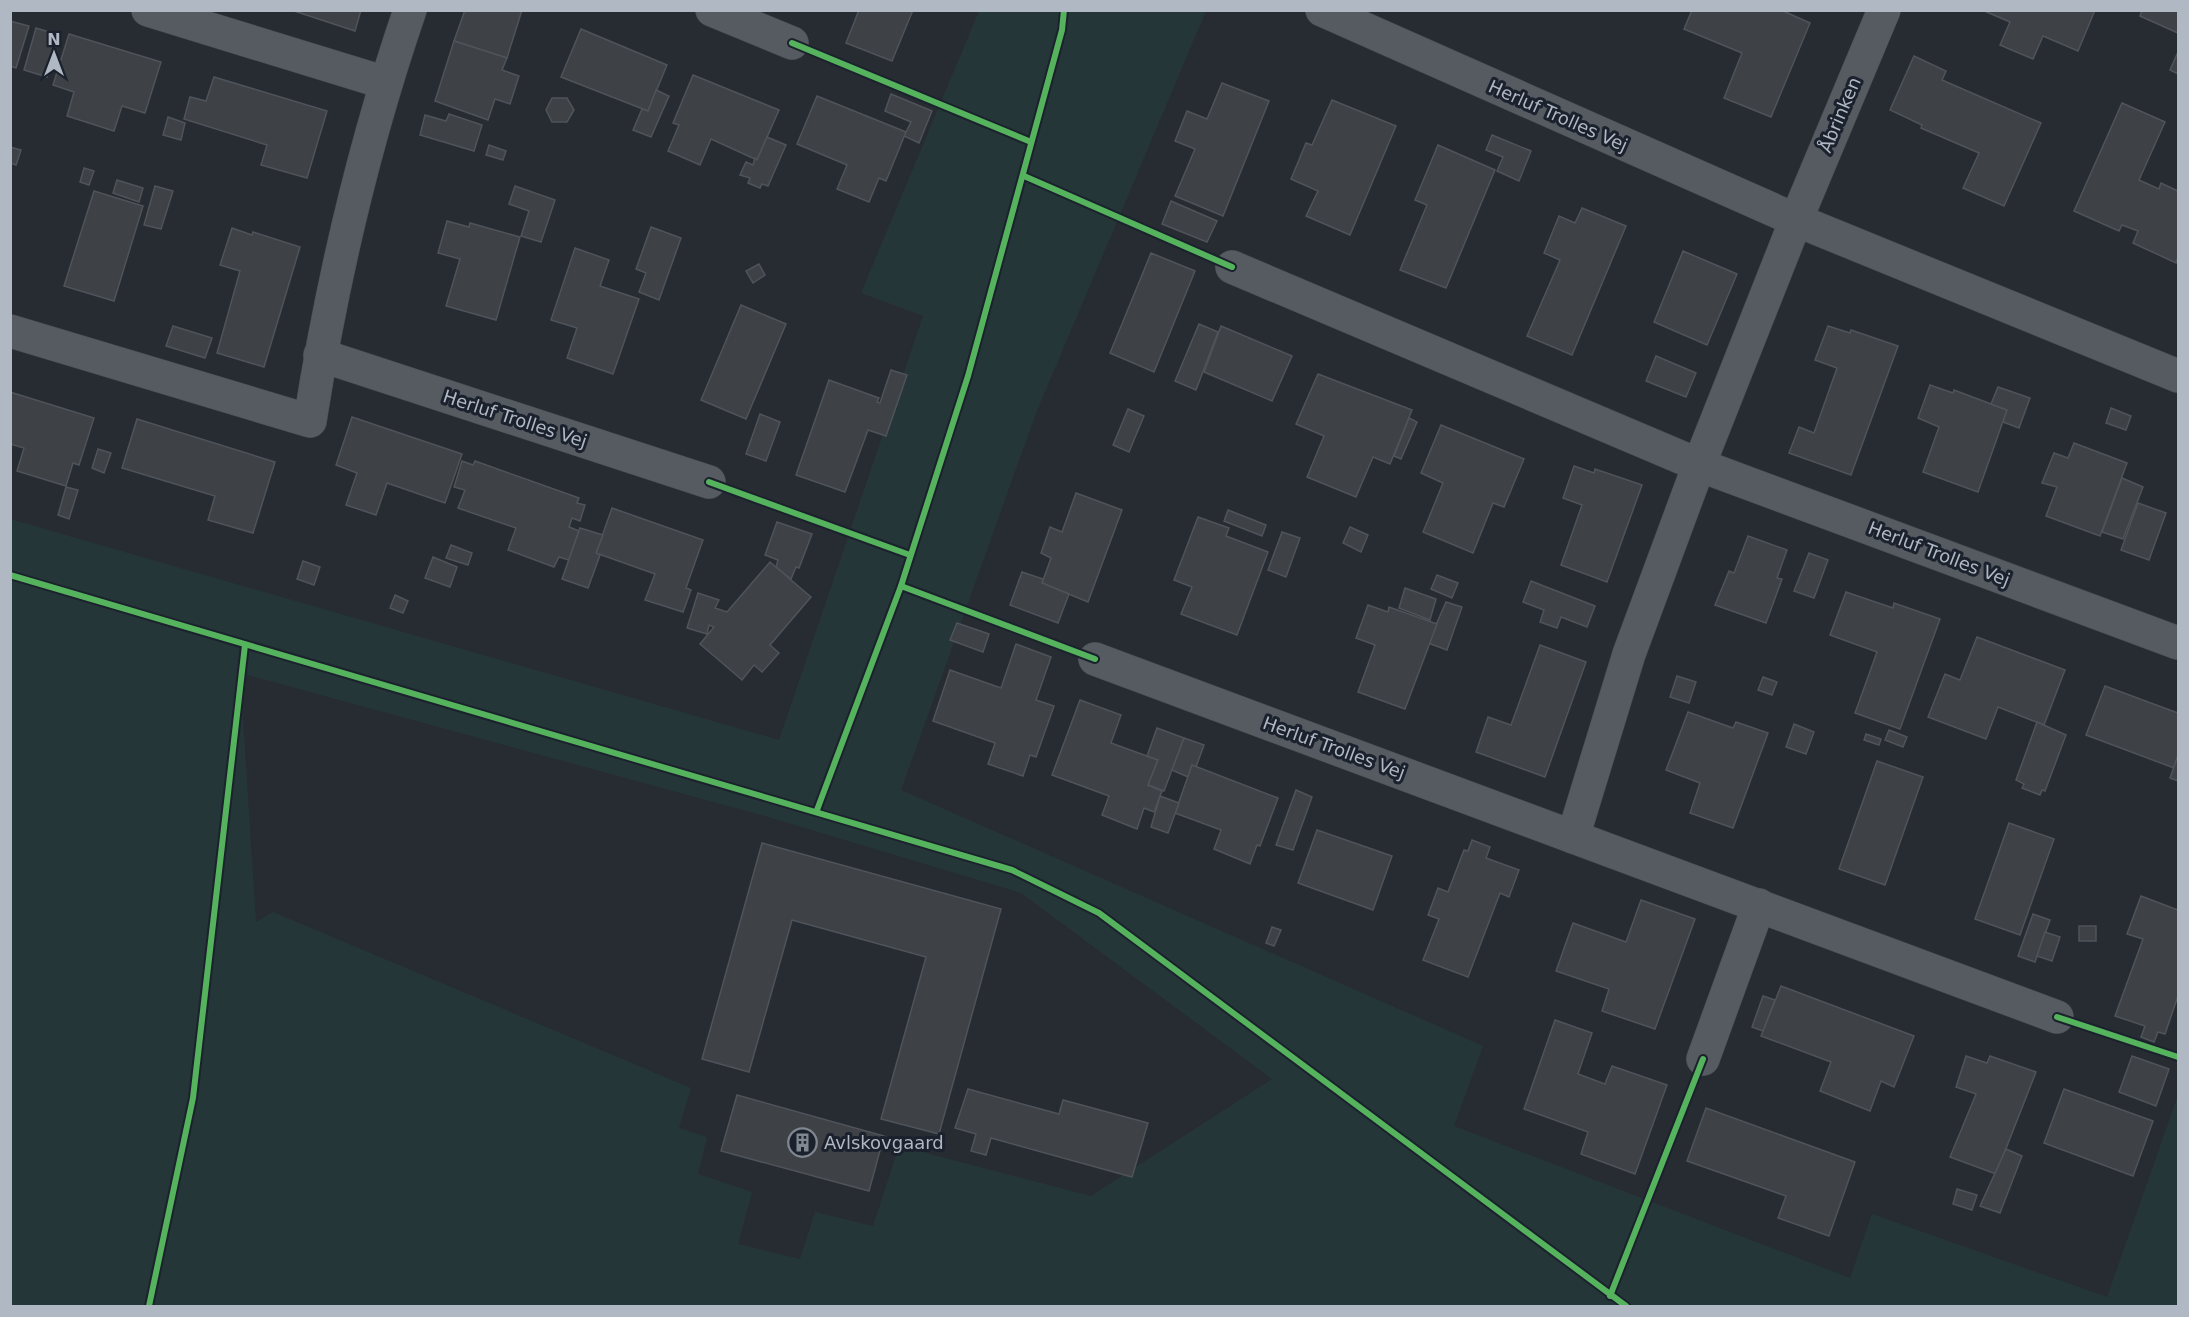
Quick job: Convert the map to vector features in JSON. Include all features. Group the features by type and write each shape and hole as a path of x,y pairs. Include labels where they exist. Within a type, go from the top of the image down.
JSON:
{"street":[{"path":"147,10 386,83"},
{"path":"10,331 310,421 320,355 349,218 386,83 410,10"},
{"path":"712,10 792,43"},
{"name":"Herluf Trolles Vej","path":"1322,10 1796,220 2178,376"},
{"name":"Åbrinken","path":"1796,220 1884,10"},
{"path":"1573,837 1629,654 1699,465 1796,220"},
{"name":"Herluf Trolles Vej","path":"1232,267 1699,465 2178,644"},
{"name":"Herluf Trolles Vej","path":"320,355 710,482"},
{"name":"Herluf Trolles Vej","path":"1095,658 2057,1017"},
{"path":"1703,1059 1759,906"}],"shaded area":[{"path":"979,11 1206,11 1036,413 901,790 1483,1046 1454,1126 1850,1278 1872,1214 2107,1297 2178,1095 2178,1306 11,1306 10,519 779,740 923,316 861,293","holes":["240,673 765,816 1021,893 1272,1079 1091,1196 899,1146 873,1226 815,1212 800,1259 738,1244 752,1192 698,1174 707,1137 679,1128 691,1088 273,912 256,922"]}],"building":[{"path":"291,10 361,10 355,31"},
{"path":"465,10 522,10 507,58 454,41"},
{"path":"859,10 913,10 892,61 846,43"},
{"path":"1692,10 1781,10 1810,23 1771,117 1724,98 1742,53 1684,29"},
{"path":"1982,10 2095,10 2078,51 2043,36 2033,59 2000,45 2010,22"},
{"path":"2142,10 2178,10 2178,33 2140,16"},
{"path":"10,21 29,26 16,68 10,66"},
{"path":"36,28 59,35 47,77 24,70"},
{"path":"581,29 667,65 648,111 561,77"},
{"path":"69,34 161,62 145,113 122,106 114,131 67,116 74,92 53,85"},
{"path":"454,41 507,58 502,70 519,76 510,104 495,99 488,120 435,101"},
{"path":"2178,52 2178,74 2170,70"},
{"path":"1914,56 1946,71 1942,80 2041,123 2004,206 1963,188 1979,153 1921,128 1922,125 1890,110"},
{"path":"693,75 779,110 757,160 711,139 700,165 668,151 679,125 673,123"},
{"path":"214,77 327,111 307,178 261,165 267,145 184,119 190,97 206,101"},
{"path":"1222,83 1269,101 1223,216 1175,196 1195,149 1175,141 1187,111 1207,119"},
{"path":"656,90 669,96 651,137 633,130 642,109 648,111"},
{"path":"891,94 932,111 919,143 904,136 911,122 885,111"},
{"path":"817,96 906,132 886,181 879,178 869,202 837,189 847,165 797,144"},
{"path":"552,98 567,98 574,110 567,122 552,122 546,110"},
{"path":"1332,100 1396,126 1350,235 1306,216 1318,191 1291,179 1306,143 1312,145"},
{"path":"2122,103 2165,122 2139,180 2159,189 2161,183 2178,191 2178,256 2176,263 2133,243 2138,231 2122,225 2119,231 2074,211"},
{"path":"449,114 482,125 474,151 420,135 425,115 446,121"},
{"path":"168,117 185,123 181,140 163,135"},
{"path":"1492,135 1531,151 1519,181 1497,171 1503,157 1486,150"},
{"path":"767,137 786,145 768,186 762,184 760,188 748,183 750,178 740,175 746,162 753,165 755,158 757,160"},
{"path":"489,145 506,151 503,160 486,155"},
{"path":"1438,145 1495,170 1446,288 1400,270 1427,205 1415,200"},
{"path":"10,147 21,150 16,165 10,163"},
{"path":"84,168 94,171 89,185 80,182"},
{"path":"117,180 143,188 139,202 113,193"},
{"path":"155,186 173,191 161,229 144,225"},
{"path":"515,186 555,200 541,242 521,236 529,211 509,204"},
{"path":"94,191 143,206 114,301 64,286"},
{"path":"1171,201 1217,221 1207,242 1162,224"},
{"path":"1582,208 1626,226 1572,355 1527,336 1560,260 1544,253 1559,216 1575,223"},
{"path":"447,221 469,227 470,223 520,237 496,320 446,306 460,259 438,253"},
{"path":"651,227 681,238 659,300 639,292 646,273 636,269"},
{"path":"232,228 300,247 264,367 217,353 240,271 220,265"},
{"path":"575,248 609,260 600,286 639,299 613,374 567,358 577,328 551,320"},
{"path":"1683,251 1737,274 1707,345 1654,322"},
{"path":"1151,253 1195,271 1154,372 1110,353"},
{"path":"759,264 765,275 753,283 746,271"},
{"path":"741,305 786,324 746,419 701,400"},
{"path":"1199,324 1218,332 1196,390 1175,381"},
{"path":"173,326 212,338 205,358 166,346"},
{"path":"1221,326 1292,356 1272,401 1204,372"},
{"path":"1828,326 1850,333 1851,330 1898,346 1851,475 1789,453 1799,427 1814,433 1837,368 1815,360"},
{"path":"1656,356 1696,373 1686,397 1646,381"},
{"path":"891,370 907,375 886,436 868,430 845,492 796,475 829,380 879,398 877,402 880,403"},
{"path":"1318,374 1412,410 1390,464 1373,457 1356,497 1307,477 1324,436 1296,424"},
{"path":"1930,385 1953,393 1954,390 2007,410 1978,492 1923,472 1939,427 1918,418"},
{"path":"1998,387 2030,398 2019,428 2003,422 2007,410 1991,404"},
{"path":"10,392 94,418 79,465 73,463 66,486 17,471 24,448 10,444"},
{"path":"2111,408 2131,416 2126,430 2106,423"},
{"path":"1128,409 1144,416 1129,452 1113,445"},
{"path":"760,414 780,422 766,461 746,454"},
{"path":"352,417 462,454 445,503 387,483 376,515 346,505 357,473 336,465"},
{"path":"1409,418 1417,422 1401,459 1394,456"},
{"path":"137,419 275,462 253,533 208,520 215,496 122,468"},
{"path":"1441,425 1524,459 1504,507 1493,503 1473,553 1423,532 1443,483 1421,473"},
{"path":"2074,443 2127,463 2100,536 2046,516 2057,487 2042,483 2054,453 2068,458"},
{"path":"98,449 111,453 104,473 92,468"},
{"path":"462,461 473,465 475,461 579,498 577,503 585,505 580,521 572,518 569,527 579,531 569,560 559,557 554,567 508,550 516,528 458,508 465,490 454,487"},
{"path":"1574,466 1594,473 1595,469 1642,485 1607,582 1561,565 1582,505 1563,498"},
{"path":"2122,478 2143,487 2123,539 2102,532"},
{"path":"66,487 78,490 69,519 58,515"},
{"path":"1076,493 1122,510 1088,602 1042,583 1051,558 1041,553 1050,527 1062,532"},
{"path":"2138,503 2166,513 2149,560 2121,550"},
{"path":"612,508 703,540 686,588 691,590 683,612 645,600 655,574 596,553"},
{"path":"1228,510 1266,525 1262,536 1224,521"},
{"path":"1198,517 1229,528 1226,536 1268,552 1237,635 1181,614 1192,587 1174,580"},
{"path":"777,522 812,534 799,568 796,567 791,579 776,567 778,560 765,555"},
{"path":"1350,527 1368,535 1361,552 1343,543"},
{"path":"580,528 603,535 596,553 600,555 588,588 562,579"},
{"path":"1282,532 1300,538 1286,577 1268,570"},
{"path":"1748,536 1787,550 1777,578 1782,579 1766,623 1715,605 1729,571 1734,573"},
{"path":"451,545 472,553 468,565 446,558"},
{"path":"1809,553 1828,560 1814,598 1794,591"},
{"path":"433,557 457,567 450,587 425,578"},
{"path":"303,561 320,567 314,585 297,579"},
{"path":"770,562 811,597 770,645 779,653 762,672 754,665 742,680 700,644 714,627 709,625 707,634 687,628 698,593 719,600 715,608 727,612"},
{"path":"1022,572 1043,579 1042,583 1069,594 1058,623 1010,605"},
{"path":"1437,575 1458,583 1452,598 1431,589"},
{"path":"1531,581 1595,606 1587,627 1561,617 1557,628 1540,622 1544,610 1523,602"},
{"path":"1405,588 1436,599 1430,620 1399,608"},
{"path":"1846,592 1893,608 1894,603 1940,619 1900,729 1855,713 1877,652 1830,635"},
{"path":"395,595 408,601 403,613 390,608"},
{"path":"1446,602 1462,607 1447,650 1428,643"},
{"path":"1368,605 1388,612 1389,607 1437,624 1405,709 1358,692 1375,645 1356,638"},
{"path":"957,623 989,634 983,652 950,640"},
{"path":"1977,637 2065,670 2044,725 1998,707 1986,739 1928,717 1945,674 1960,680"},
{"path":"1016,644 1051,657 1036,700 1054,706 1036,757 1030,755 1023,776 988,764 995,743 933,721 950,670 1001,688"},
{"path":"1540,645 1586,662 1545,777 1476,752 1488,717 1511,725"},
{"path":"1677,676 1696,682 1689,703 1670,697"},
{"path":"1763,677 1777,682 1772,695 1758,690"},
{"path":"2105,686 2178,713 2178,755 2174,768 2086,735"},
{"path":"1080,700 1121,715 1111,743 1158,760 1148,785 1162,791 1154,812 1144,808 1137,829 1102,815 1109,796 1052,775"},
{"path":"1688,712 1733,728 1736,722 1768,733 1733,828 1690,813 1700,783 1666,770"},
{"path":"2037,722 2066,735 2045,791 2042,790 2040,795 2022,788 2024,784 2016,780"},
{"path":"1794,724 1814,732 1806,754 1786,747"},
{"path":"1157,728 1184,738 1164,791 1148,785 1158,760 1147,756"},
{"path":"1889,730 1907,737 1903,747 1885,740"},
{"path":"1866,734 1881,739 1879,745 1864,740"},
{"path":"1184,738 1204,745 1196,767 1192,765 1188,777 1172,770"},
{"path":"2178,755 2178,781 2170,778"},
{"path":"1877,761 1923,777 1885,885 1839,869"},
{"path":"1192,765 1278,798 1260,846 1257,845 1250,864 1214,849 1221,830 1175,813"},
{"path":"1296,790 1312,797 1293,850 1276,845"},
{"path":"1160,796 1179,803 1168,833 1151,827"},
{"path":"2009,823 2054,839 2020,935 1975,919"},
{"path":"1317,830 1392,856 1373,910 1298,883"},
{"path":"1472,840 1490,847 1486,858 1519,870 1509,897 1500,893 1468,977 1423,960 1439,919 1428,915 1438,888 1448,892 1464,850 1468,851"},
{"path":"762,843 1001,909 939,1134 881,1119 926,957 792,920 749,1072 702,1059"},
{"path":"2141,896 2178,910 2178,996 2165,1034 2158,1032 2154,1042 2141,1037 2145,1026 2115,1016 2143,939 2127,934"},
{"path":"1641,900 1695,919 1655,1029 1602,1011 1609,989 1556,971 1573,923 1626,942"},
{"path":"2033,914 2050,920 2035,962 2018,956"},
{"path":"2079,926 2096,926 2096,941 2079,941"},
{"path":"1272,927 1281,930 1274,946 1266,943"},
{"path":"2045,932 2060,937 2052,961 2037,956"},
{"path":"1781,986 1914,1036 1894,1087 1881,1081 1870,1111 1820,1091 1831,1062 1761,1036"},
{"path":"1763,996 1775,1000 1763,1031 1752,1027"},
{"path":"1555,1020 1592,1033 1578,1074 1605,1084 1612,1066 1667,1085 1635,1174 1581,1154 1588,1132 1524,1109"},
{"path":"1966,1056 1987,1063 1990,1056 2036,1072 1996,1174 1950,1157 1976,1094 1956,1087"},
{"path":"2132,1056 2169,1069 2156,1106 2119,1092"},
{"path":"968,1089 1059,1114 1063,1100 1148,1123 1132,1177 991,1138 986,1155 971,1151 976,1134 955,1128"},
{"path":"2064,1089 2153,1121 2133,1176 2044,1143"},
{"name":"Avlskovgaard","path":"737,1095 884,1136 869,1191 721,1151"},
{"path":"1706,1108 1855,1162 1829,1236 1778,1218 1786,1196 1687,1161"},
{"path":"2006,1149 2022,1156 2000,1213 1980,1206"},
{"path":"1957,1189 1977,1195 1972,1210 1953,1204"}],"cycle path":[{"path":"817,810 901,586 968,376 1062,30 1064,10"},
{"path":"792,43 1031,142"},
{"path":"1024,176 1232,267"},
{"path":"709,482 910,555"},
{"path":"10,575 1012,870 1099,913 1626,1306"},
{"path":"901,586 1095,659"},
{"path":"149,1306 193,1098 245,645"},
{"path":"2057,1017 2178,1057"},
{"path":"1610,1296 1703,1059"}],"place":[{"name":"Avlskovgaard","path":"803,1143"}]}
